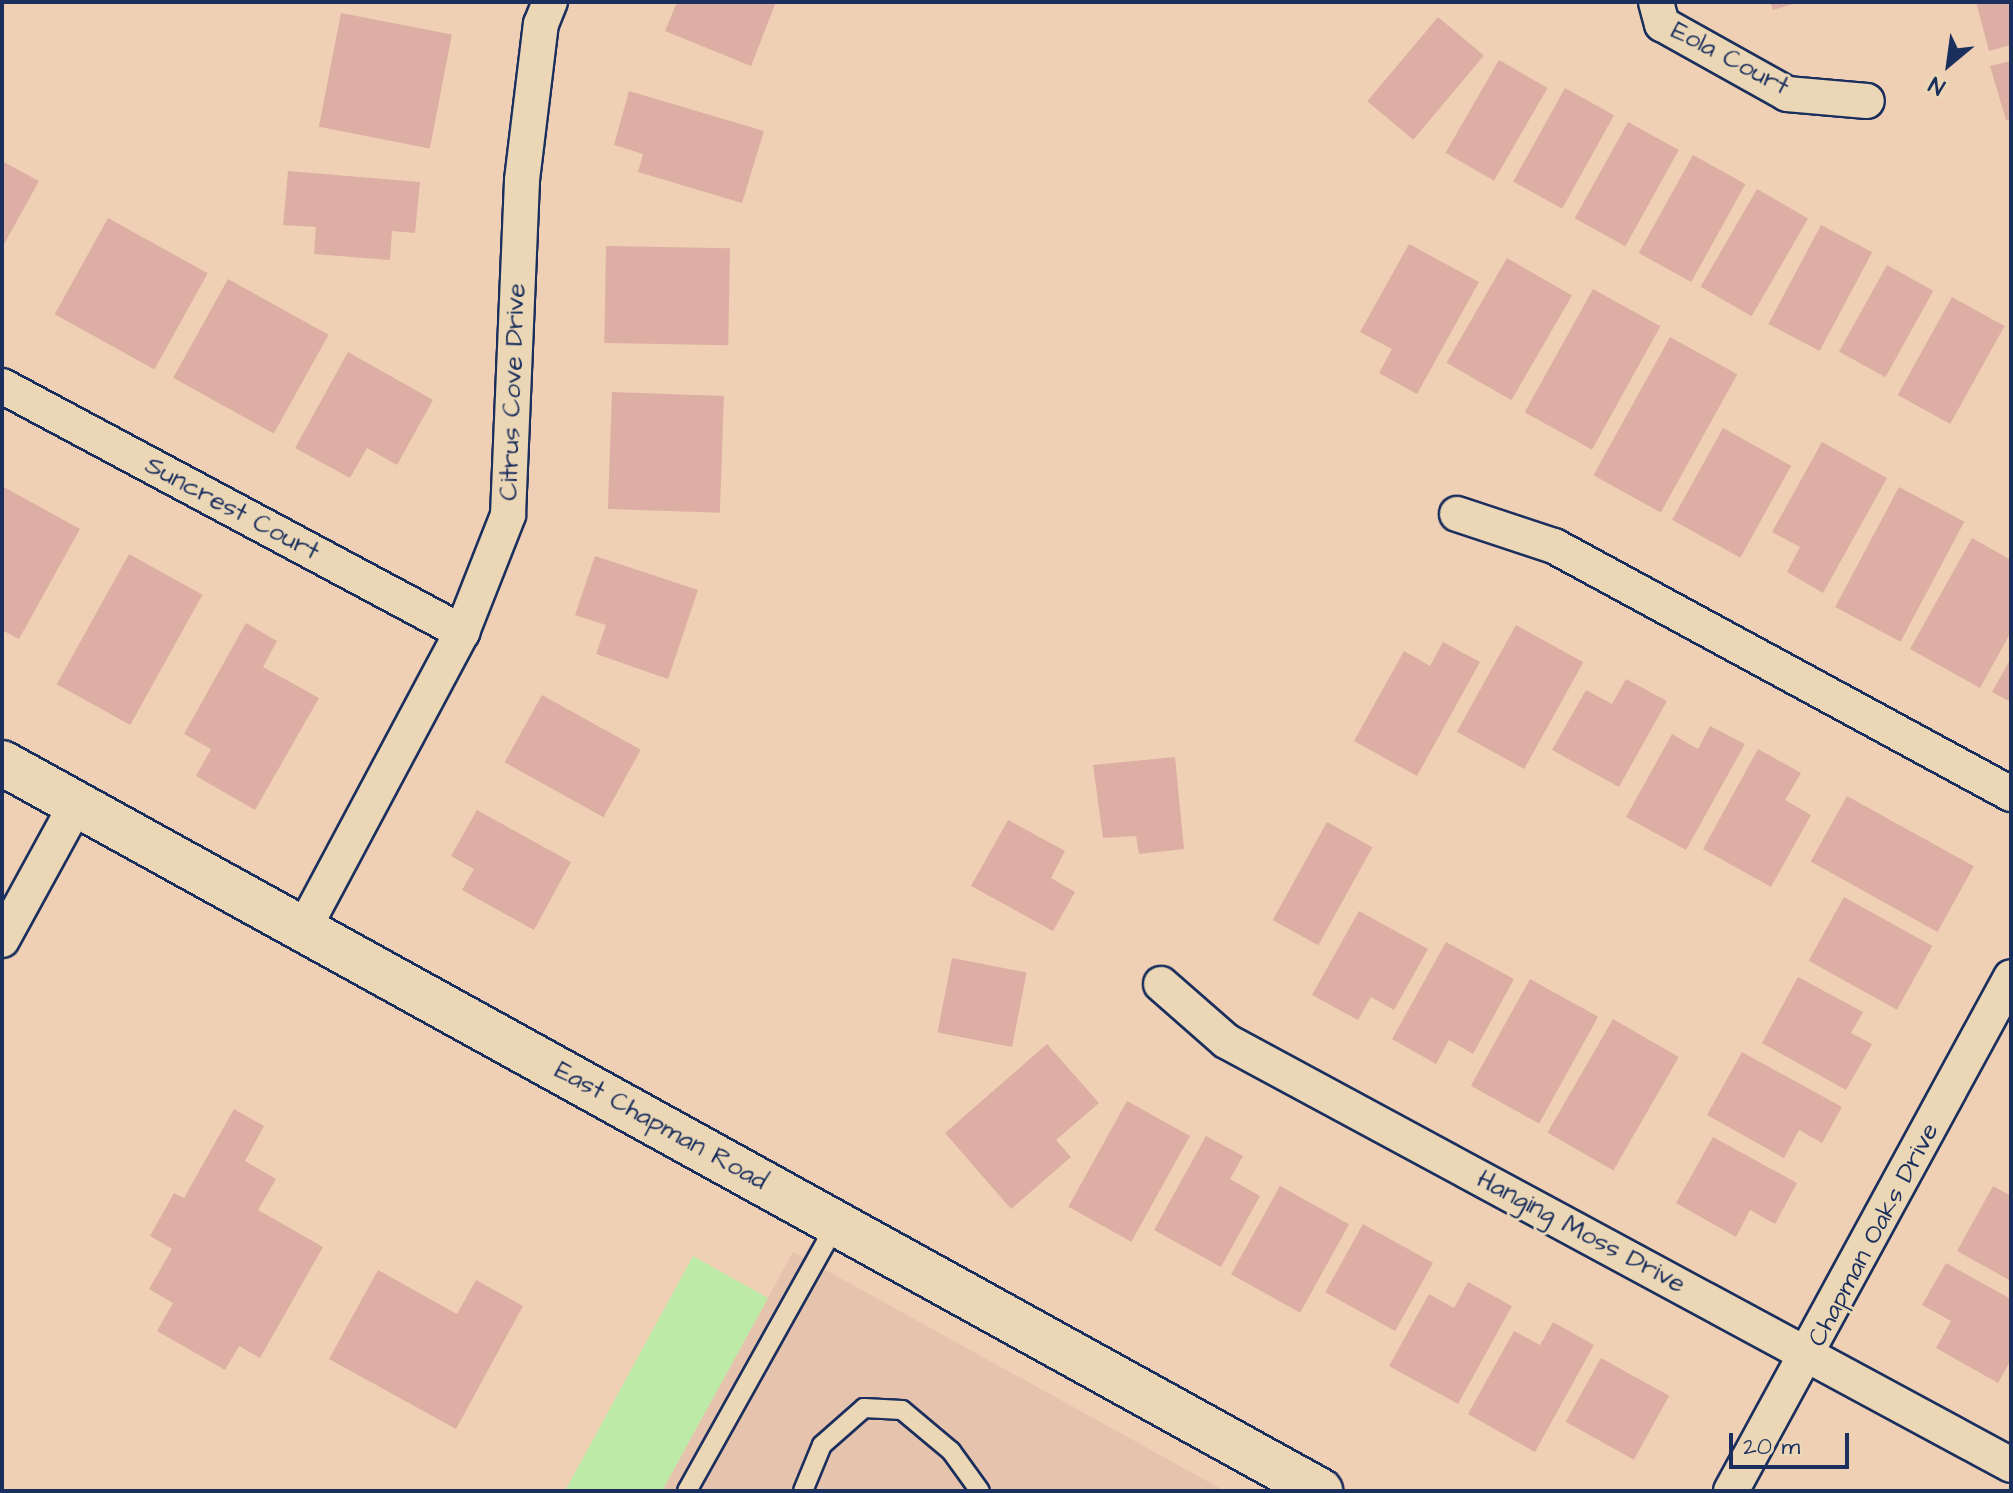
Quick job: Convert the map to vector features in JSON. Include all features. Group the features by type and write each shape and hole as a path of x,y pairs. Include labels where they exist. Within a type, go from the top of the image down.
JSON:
{"street":[{"name":"Citrus Cove Drive","path":"304,928 462,632 508,515 522,180 541,24 550,2"},
{"name":"Eola Court","path":"1656,2 1662,24 1787,94 1867,101"},
{"name":"Suncrest Court","path":"2,386 462,632"},
{"path":"1457,514 1554,546 2011,794"},
{"name":"East Chapman Road","path":"2,763 1320,1491"},
{"path":"2,940 77,803"},
{"name":"Chapman Oaks Drive","path":"1731,1491 1810,1355 2011,977"},
{"name":"Hanging Moss Drive","path":"1161,984 1226,1041 2011,1465"}],"lane":[{"path":"687,1491 837,1223"},
{"path":"803,1491 822,1445 864,1408 902,1410 951,1451 980,1491"}],"shaded area":[{"path":"793,1252 1225,1491 662,1491"}],"green space":[{"path":"693,1256 768,1298 662,1491 565,1491"}],"building":[{"path":"677,2 776,2 751,66 665,31"},
{"path":"1770,2 1796,2 1796,3 1773,10"},
{"path":"1976,2 2011,2 2011,45 1989,51"},
{"path":"341,13 452,35 430,148 319,127"},
{"path":"1438,17 1484,56 1413,140 1367,101"},
{"path":"1499,60 1547,88 1494,181 1446,153"},
{"path":"2011,61 2011,119 2006,120 1990,66"},
{"path":"1565,88 1614,115 1562,209 1513,182"},
{"path":"629,91 764,131 742,203 638,172 643,154 614,145"},
{"path":"1628,122 1679,150 1625,246 1575,218"},
{"path":"1693,155 1745,184 1691,282 1639,253"},
{"path":"2,161 39,181 2,248"},
{"path":"288,171 420,182 415,233 392,231 390,260 314,254 316,227 283,225"},
{"path":"1757,189 1808,218 1752,316 1700,287"},
{"path":"108,218 208,273 154,369 55,314"},
{"path":"1821,225 1872,252 1820,351 1768,324"},
{"path":"1409,244 1479,282 1417,394 1379,373 1392,349 1360,332"},
{"path":"606,246 730,248 728,345 604,343"},
{"path":"1507,258 1572,296 1511,400 1446,363"},
{"path":"1887,265 1933,291 1885,377 1839,352"},
{"path":"228,279 329,335 274,434 173,378"},
{"path":"1593,289 1660,326 1592,450 1525,412"},
{"path":"1952,297 2004,326 1950,424 1898,395"},
{"path":"1670,337 1737,374 1661,513 1593,475"},
{"path":"348,352 433,400 397,465 367,448 350,478 295,448"},
{"path":"612,392 724,396 720,513 608,509"},
{"path":"1723,428 1791,466 1740,558 1672,520"},
{"path":"1822,442 1887,478 1823,593 1787,572 1800,547 1772,532"},
{"path":"2,486 80,529 19,639 2,630"},
{"path":"1899,487 1964,522 1900,642 1835,607"},
{"path":"1972,538 2011,560 2011,632 1980,688 1910,649"},
{"path":"129,554 202,595 130,725 57,684"},
{"path":"595,556 698,590 668,679 596,654 606,625 575,615"},
{"path":"246,623 277,641 263,667 319,698 255,810 196,776 211,749 184,734"},
{"path":"1516,625 1583,662 1524,769 1457,732"},
{"path":"1443,642 1480,662 1417,776 1354,741 1404,651 1430,666"},
{"path":"2011,658 2011,702 1992,692"},
{"path":"1626,679 1667,701 1619,787 1552,750 1586,690 1612,704"},
{"path":"542,695 641,750 604,817 505,762"},
{"path":"1710,726 1745,744 1686,850 1626,817 1672,734 1698,749"},
{"path":"1758,749 1801,773 1785,800 1811,815 1771,887 1703,849"},
{"path":"1175,757 1184,849 1139,854 1136,836 1103,838 1093,765"},
{"path":"1847,796 1974,866 1937,932 1811,862"},
{"path":"477,810 571,862 534,930 462,890 474,869 451,856"},
{"path":"1008,820 1065,851 1051,878 1075,892 1053,931 971,886"},
{"path":"1327,822 1372,847 1318,945 1273,920"},
{"path":"1844,897 1932,946 1897,1010 1809,961"},
{"path":"1359,911 1428,949 1394,1010 1371,997 1358,1020 1312,995"},
{"path":"1446,942 1514,979 1473,1054 1449,1040 1436,1064 1392,1039"},
{"path":"952,958 1027,973 1012,1047 937,1033"},
{"path":"1798,977 1863,1012 1851,1033 1872,1044 1846,1090 1762,1043"},
{"path":"1530,979 1598,1017 1539,1124 1471,1086"},
{"path":"1613,1019 1679,1057 1613,1170 1548,1132"},
{"path":"1047,1044 1099,1103 1056,1140 1071,1157 1011,1209 945,1133"},
{"path":"1742,1052 1842,1107 1822,1143 1799,1130 1784,1158 1707,1115"},
{"path":"1127,1101 1190,1136 1131,1242 1068,1207"},
{"path":"234,1109 264,1126 245,1161 276,1179 258,1210 323,1247 260,1358 239,1346 225,1370 157,1331 173,1303 149,1289 172,1249 150,1236 174,1193 184,1198"},
{"path":"1206,1136 1243,1156 1230,1179 1260,1196 1221,1267 1154,1230"},
{"path":"1713,1137 1797,1183 1775,1224 1750,1210 1736,1237 1676,1203"},
{"path":"1280,1186 1349,1224 1300,1313 1231,1274"},
{"path":"1993,1186 2011,1196 2011,1281 1957,1251"},
{"path":"1363,1224 1433,1263 1395,1331 1325,1292"},
{"path":"1946,1263 2011,1299 2011,1360 1998,1383 1936,1348 1951,1321 1922,1305"},
{"path":"378,1270 457,1314 476,1280 523,1306 456,1429 329,1359"},
{"path":"1468,1282 1512,1306 1458,1404 1389,1366 1429,1294 1454,1308"},
{"path":"1553,1322 1594,1345 1535,1452 1468,1414 1514,1331 1540,1345"},
{"path":"1601,1358 1669,1396 1634,1460 1566,1422"}]}
